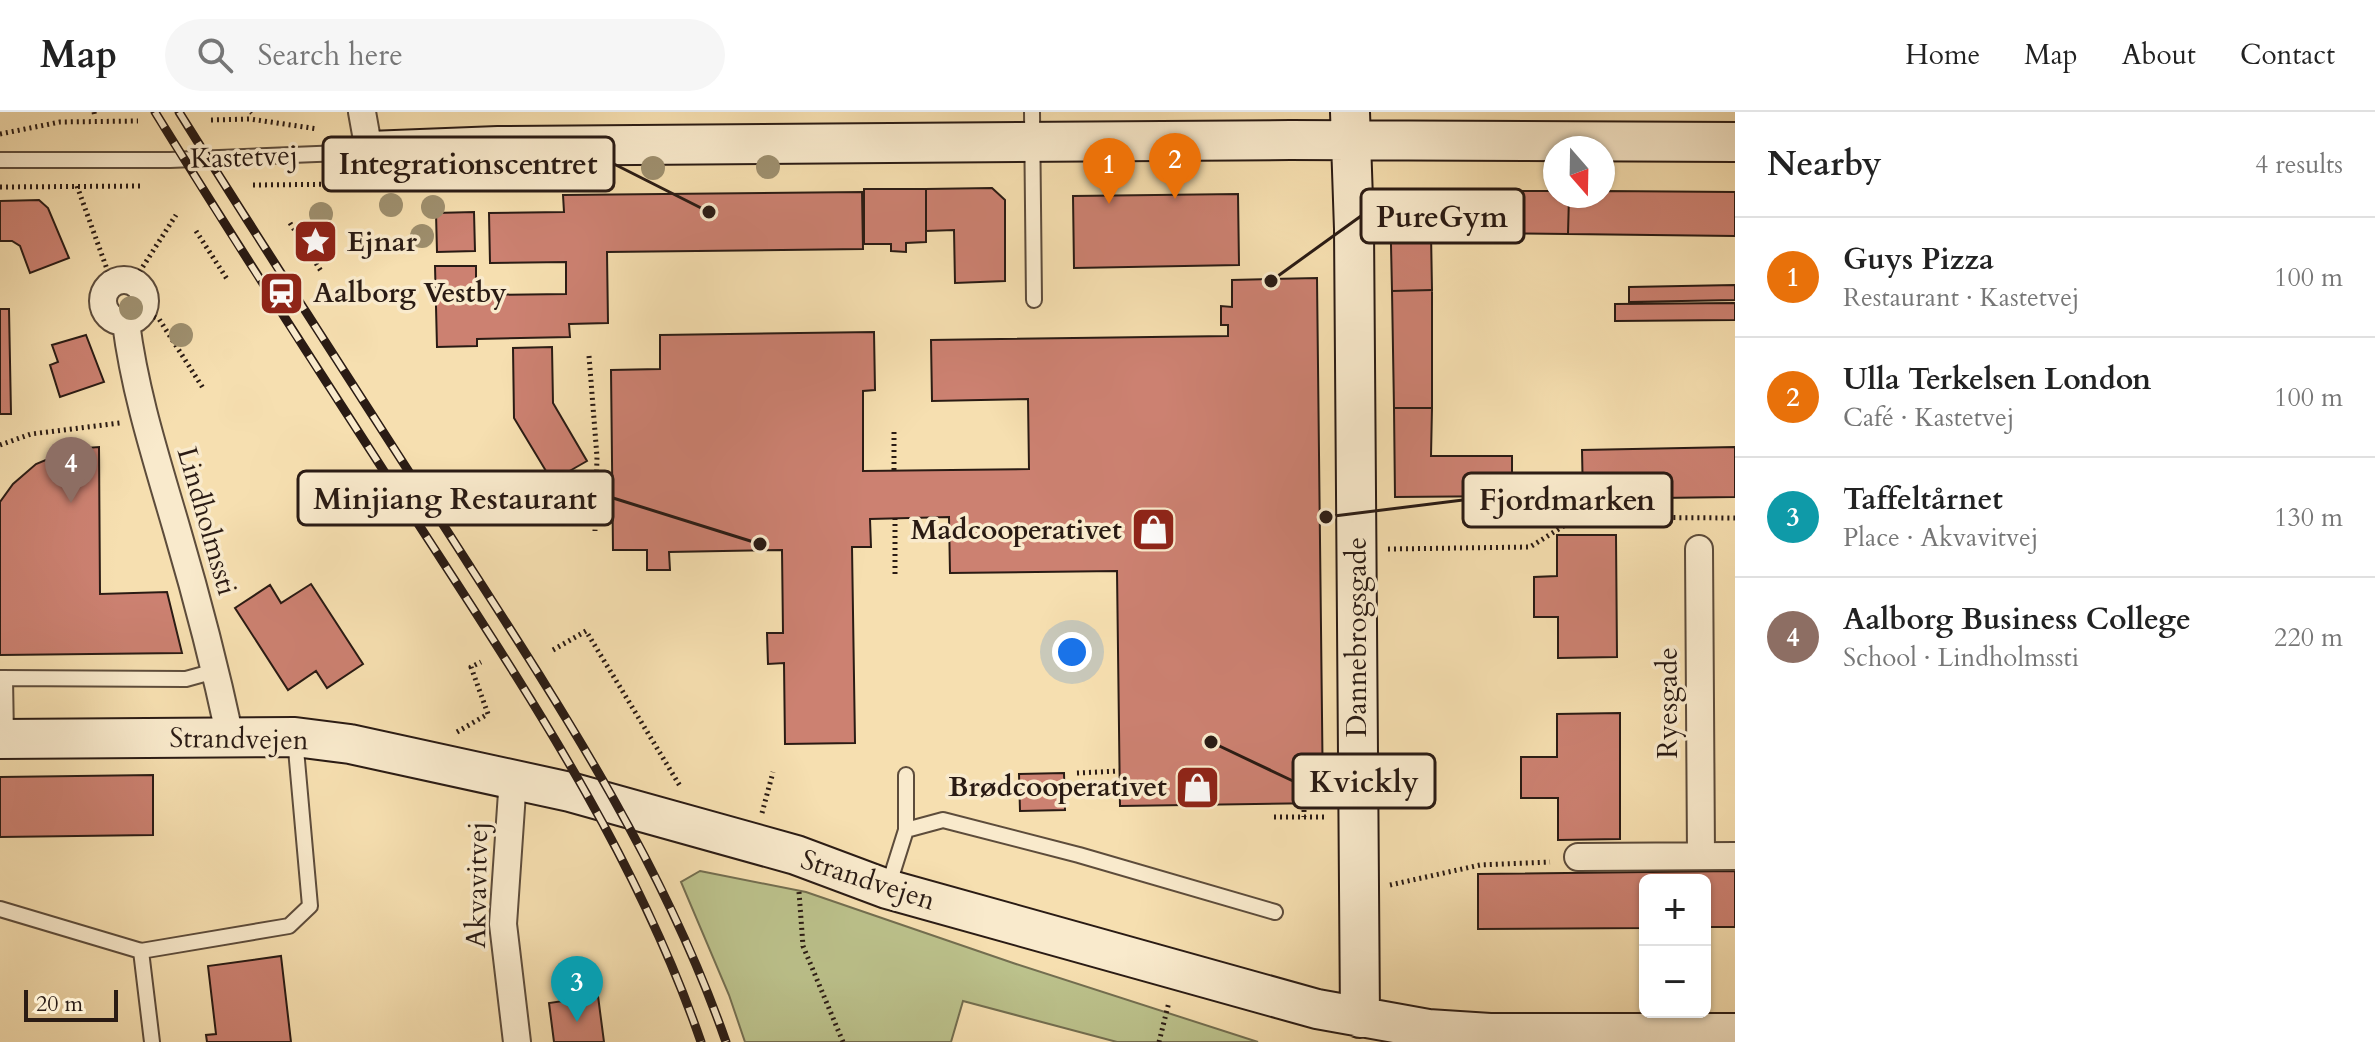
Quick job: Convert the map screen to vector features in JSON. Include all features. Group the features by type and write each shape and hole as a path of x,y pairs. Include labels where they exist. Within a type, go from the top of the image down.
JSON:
{"street":[{"path":"362,112 369,151"},
{"name":"Kastetvej","path":"369,151 1032,128 1351,126 1735,142"},
{"name":"Dannebrogsgade","path":"1351,126 1360,1018"},
{"path":"123,282 103,294 103,308 112,320 134,317"},
{"name":"Lindholmssti","path":"123,282 143,292 145,305 134,317 131,365 194,589 230,737"},
{"name":"Ryesgade","path":"1699,549 1701,856"},
{"name":"Strandvejen","path":"3,739 295,737 350,744 513,778 796,855 887,889 1317,1009 1360,1018 1428,1029 1490,1033 1735,1033"},
{"name":"Akvavitvej","path":"513,778 503,924 517,1042"},
{"path":"1578,857 1735,856"}],"lane":[{"path":"1032,128 1034,300"},
{"name":"Kastetvej","path":"0,160 170,160 369,151"},
{"path":"3,739 3,678 186,679 215,671"},
{"path":"0,909 141,951 289,926 310,906 295,737"},
{"path":"887,889 906,830 906,775"},
{"path":"906,830 943,820 1275,912"},
{"path":"141,951 152,1042"}],"path":[{"path":"211,120 250,119 319,129"},
{"path":"0,134 60,122 138,121"},
{"path":"77,186 123,282 176,215"},
{"path":"0,187 158,186"},
{"path":"290,223 321,271"},
{"path":"196,231 227,279"},
{"path":"134,317 159,319 203,388"},
{"path":"589,356 597,457 595,531"},
{"path":"0,445 31,434 108,423 146,422"},
{"path":"894,432 894,471"},
{"path":"1356,549 1530,547 1578,517 1735,518"},
{"path":"895,518 895,577"},
{"path":"553,650 586,631 686,797"},
{"path":"457,732 488,714 471,667 481,662"},
{"path":"1077,773 1120,771"},
{"path":"766,800 773,772"},
{"path":"1304,804 1304,817"},
{"path":"1274,817 1358,817"},
{"path":"796,855 803,946 843,1042"},
{"path":"1359,892 1480,865 1560,862 1578,857"}],"green space":[{"path":"700,871 806,892 1258,1042 1117,1042 963,1001 951,1042 745,1042 729,995 681,882"}],"building":[{"path":"992,188 1005,200 1005,281 955,283 954,230 926,231 926,189"},
{"path":"864,189 926,189 926,242 906,243 906,252 891,251 891,244 864,244"},
{"path":"1397,190 1479,191 1479,233 1431,233 1432,290 1392,291 1390,199"},
{"path":"1479,191 1543,191 1543,208 1569,208 1568,234 1479,233"},
{"path":"1615,191 1735,192 1735,236 1568,234 1569,208 1615,208"},
{"path":"862,192 863,249 607,252 608,323 569,324 570,337 477,339 477,346 437,347 435,266 476,266 476,295 566,294 566,262 490,263 489,213 564,212 563,195"},
{"path":"1238,194 1239,265 1074,268 1073,196"},
{"path":"39,200 48,208 69,258 30,273 20,246 12,241 0,241 0,201"},
{"path":"474,212 475,251 437,252 436,213"},
{"path":"1317,278 1323,803 1120,806 1117,571 950,573 949,517 870,519 871,547 852,547 855,743 785,744 784,663 768,664 767,633 783,633 782,550 669,552 670,570 647,570 647,550 613,550 611,370 660,369 660,335 874,332 875,390 863,391 863,471 1029,469 1028,399 932,401 931,340 1228,336 1228,325 1221,325 1221,306 1232,307 1232,280"},
{"path":"1735,285 1735,300 1629,302 1629,287"},
{"path":"1432,290 1432,408 1394,408 1392,291"},
{"path":"1735,303 1735,320 1615,321 1615,304"},
{"path":"0,309 9,309 11,414 0,414"},
{"path":"86,335 104,382 60,397 50,365 58,362 52,345"},
{"path":"552,347 553,403 587,461 552,481 514,418 513,348"},
{"path":"1394,408 1432,408 1431,456 1512,456 1512,496 1395,497"},
{"path":"99,447 100,594 167,592 182,653 0,655 0,502 13,484 36,464 72,449"},
{"path":"1735,447 1735,497 1583,499 1582,450"},
{"path":"1557,535 1616,535 1617,657 1558,658 1558,617 1534,617 1534,577 1557,576"},
{"path":"311,584 363,664 327,688 316,671 288,690 235,608 270,585 281,603"},
{"path":"1620,713 1620,839 1558,840 1558,798 1521,798 1521,757 1557,757 1557,714"},
{"path":"1064,773 1065,810 1020,811 1019,774"},
{"path":"153,775 153,835 0,837 0,777"},
{"path":"1735,871 1735,927 1711,927 1711,874 1639,874 1639,928 1478,929 1478,874"},
{"path":"281,956 291,1042 207,1042 206,1035 216,1034 208,966"},
{"path":"598,996 604,1042 554,1042 549,1003"}],"railway":[{"path":"155,112 478,617 586,793 649,915 701,1042"},
{"path":"179,112 578,737 674,916 726,1042"}],"place":[{"name":"Ulla Terkelsen London","path":"1175,199"},
{"name":"Guys Pizza","path":"1109,204"},
{"name":"Integrationscentret","path":"709,212"},
{"name":"Ejnar","path":"316,242"},
{"name":"PureGym","path":"1271,281"},
{"name":"Aalborg Vestby","path":"282,293"},
{"name":"Aalborg Business College","path":"71,503"},
{"name":"Fjordmarken","path":"1326,517"},
{"name":"Madcooperativet","path":"1153,530"},
{"name":"Minjiang Restaurant","path":"760,544"},
{"name":"Kvickly","path":"1211,742"},
{"name":"Brødcooperativet","path":"1198,787"},
{"name":"Taffeltårnet","path":"577,1022"}]}
